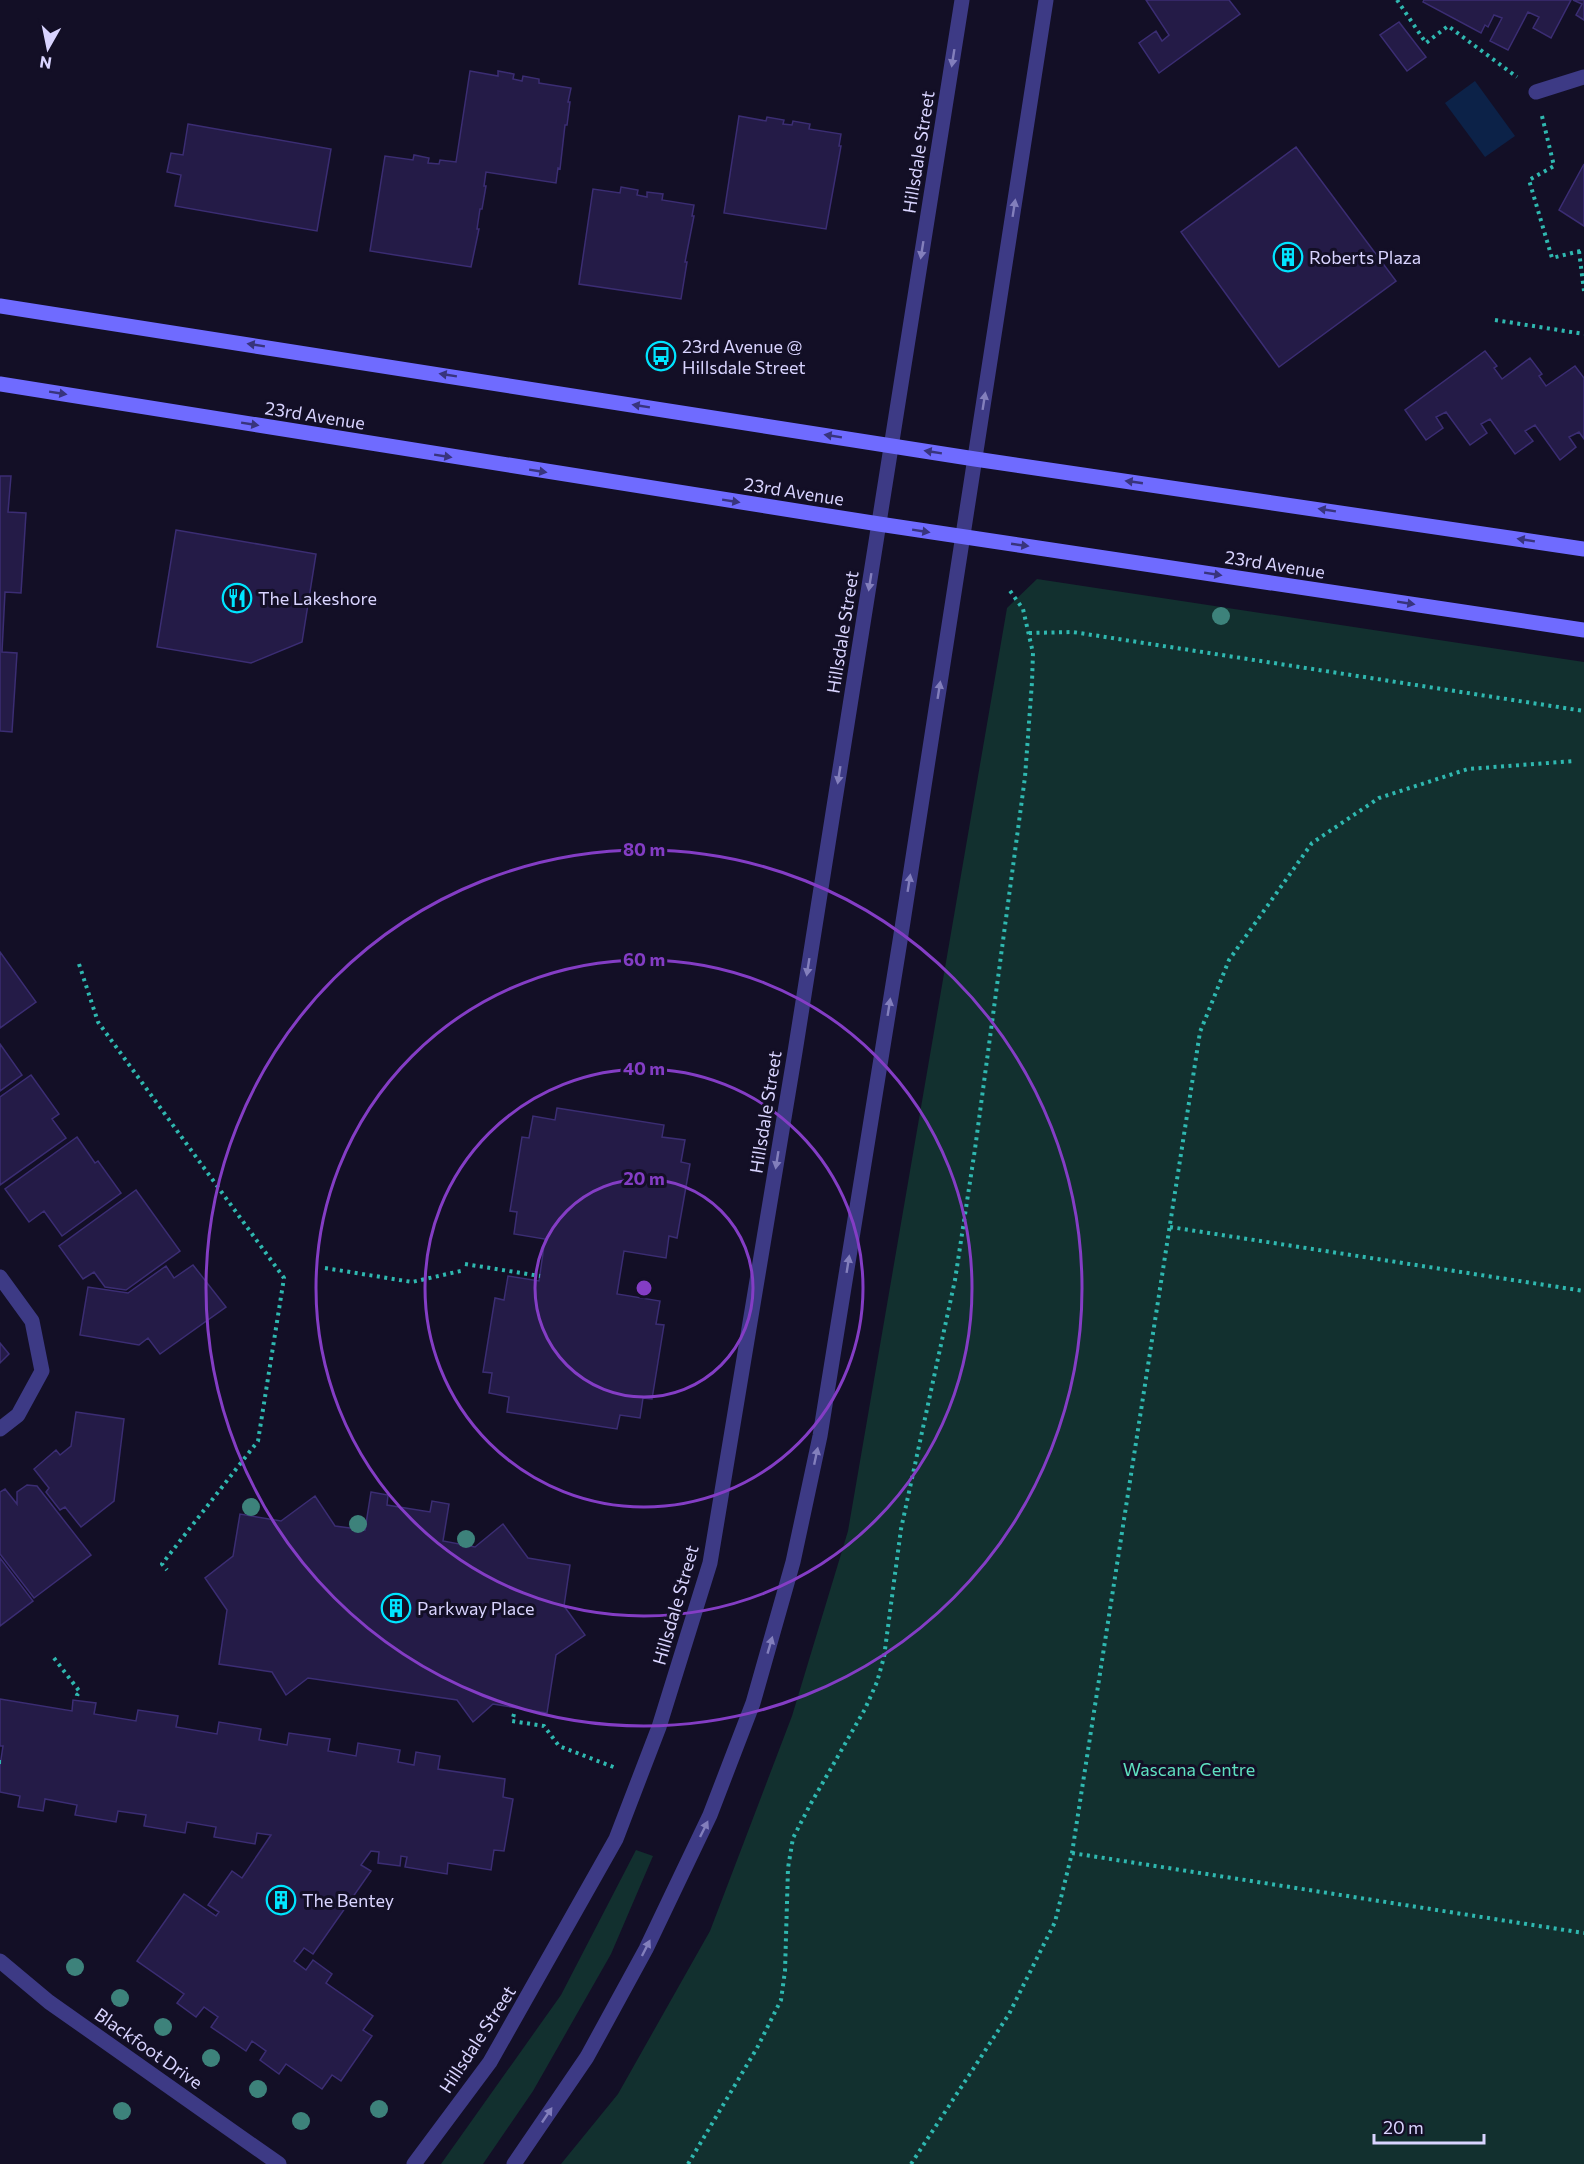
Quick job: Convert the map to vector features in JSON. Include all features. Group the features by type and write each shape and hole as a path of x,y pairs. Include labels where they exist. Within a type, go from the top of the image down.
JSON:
{"main road":[{"path":"0,306 975,459 1584,549"},
{"name":"23rd Avenue","path":"0,384 879,524 1584,630"}],"street":[{"name":"Hillsdale Street","path":"414,2164 490,2062 616,1839 659,1727 710,1563 797,1040 962,0"},
{"path":"514,2164 587,2057 646,1949 711,1815 753,1703 794,1562 822,1424 1046,0"},
{"path":"1536,92 1584,77"},
{"path":"0,1277 32,1321 42,1371 18,1415 0,1429"},
{"name":"Blackfoot Drive","path":"0,1961 49,2002 279,2164"}],"path":[{"path":"1397,0 1426,43 1448,26 1536,92 1554,166 1528,180 1552,258 1581,250 1584,291"},
{"path":"1495,320 1584,334"},
{"path":"688,2164 757,2048 781,2000 785,1971 788,1868 794,1838 810,1805 865,1709 877,1682 884,1657 902,1529 955,1280 975,1149 1024,777 1033,654 1023,609 1008,588"},
{"path":"1029,633 1073,632 1584,711"},
{"path":"911,2164 1009,2014 1055,1922 1072,1853 1200,1032 1230,960 1312,843 1379,798 1468,769 1574,761"},
{"path":"79,964 98,1022 284,1278 258,1441 162,1564 167,1570"},
{"path":"1170,1227 1584,1292"},
{"path":"325,1268 412,1282 465,1267 540,1276"},
{"path":"54,1658 80,1692 76,1700"},
{"path":"514,1714 512,1721 544,1726 559,1746 640,1777"},
{"path":"1072,1853 1584,1933"}],"green space":[{"name":"Wascana Centre","path":"1037,579 1584,662 1584,2164 561,2164 618,2094 710,1931 792,1716 848,1531 1007,608"},
{"path":"636,1850 653,1856 611,1954 533,2091 483,2164 441,2164 561,1995"}],"water":[{"path":"1475,81 1515,136 1485,157 1445,103"}],"building":[{"path":"1146,0 1229,0 1240,14 1159,73 1139,43 1156,31 1162,41 1169,35"},
{"path":"1424,0 1571,0 1551,38 1533,28 1539,17 1528,12 1508,50 1490,41 1502,18 1494,15 1488,27 1485,25 1481,33 1423,2"},
{"path":"1573,0 1584,0 1584,20 1576,15 1582,4"},
{"path":"1399,22 1426,57 1407,71 1380,35"},
{"path":"470,71 498,76 498,71 514,74 513,79 522,81 523,76 539,79 539,83 571,88 567,125 565,125 560,169 558,168 556,183 486,172 484,186 486,186 471,267 370,251 385,156 413,160 414,155 429,158 428,163 439,164 440,160 456,162"},
{"path":"739,116 766,121 767,117 784,120 783,124 792,125 793,121 810,124 809,129 841,134 839,146 841,146 826,229 724,213"},
{"path":"188,124 331,149 317,231 175,206 181,175 167,172 171,153 183,155"},
{"name":"Roberts Plaza","path":"1296,147 1396,281 1279,367 1181,232"},
{"path":"1584,164 1584,226 1559,210"},
{"path":"621,187 638,190 637,195 647,197 647,192 663,194 662,200 694,205 681,299 579,284 593,189 620,193"},
{"path":"1485,351 1497,366 1494,368 1502,379 1530,358 1542,374 1539,376 1546,386 1575,366 1584,378 1584,439 1579,432 1569,437 1576,447 1560,460 1535,425 1525,431 1533,441 1515,454 1490,419 1481,424 1487,433 1470,445 1446,412 1436,417 1443,428 1426,440 1405,410"},
{"path":"0,476 11,476 8,512 26,513 21,593 5,592 2,652 17,653 12,732 0,731"},
{"name":"The Lakeshore","path":"176,530 316,554 302,642 251,663 157,647"},
{"path":"0,952 36,1002 0,1028"},
{"path":"0,1044 22,1075 0,1091"},
{"path":"31,1075 59,1114 52,1119 66,1138 0,1185 0,1097"},
{"path":"557,1108 664,1125 662,1137 685,1140 681,1162 690,1164 677,1238 669,1236 666,1258 624,1251 617,1294 660,1301 656,1324 664,1325 652,1399 643,1398 640,1418 620,1415 617,1429 507,1412 509,1397 489,1393 492,1373 483,1372 495,1298 504,1300 508,1276 539,1281 545,1239 514,1234 517,1212 510,1211 522,1137 529,1138 533,1116 555,1120"},
{"path":"77,1137 95,1163 98,1161 121,1193 62,1236 44,1211 29,1222 5,1189"},
{"path":"136,1190 180,1251 126,1290 105,1287 94,1272 83,1279 59,1246"},
{"path":"193,1265 226,1307 160,1354 148,1338 139,1345 80,1335 88,1287 128,1293 166,1266 174,1278"},
{"path":"0,1343 9,1354 0,1363"},
{"path":"76,1412 124,1419 114,1501 81,1527 65,1507 60,1510 46,1492 49,1488 34,1469 56,1450 60,1455 71,1446"},
{"path":"27,1485 37,1486 91,1555 34,1598 0,1554 0,1492 5,1489 17,1504 17,1492"},
{"name":"Parkway Place","path":"371,1492 388,1495 387,1505 430,1512 432,1501 449,1504 443,1541 475,1547 503,1524 528,1558 570,1565 564,1606 585,1635 556,1655 547,1713 493,1704 473,1722 457,1700 308,1678 286,1695 272,1672 219,1664 227,1610 205,1578 233,1556 240,1514 281,1521 315,1496 335,1526 365,1530"},
{"path":"0,1558 33,1601 0,1626"},
{"name":"The Bentey","path":"0,1699 72,1711 73,1700 96,1703 94,1714 136,1721 138,1710 178,1716 176,1727 217,1734 219,1722 261,1729 259,1740 287,1745 289,1733 330,1739 328,1751 356,1756 358,1743 400,1750 398,1762 414,1765 416,1752 440,1756 438,1769 505,1779 503,1797 513,1799 504,1851 494,1850 491,1870 448,1863 447,1874 405,1867 407,1857 401,1856 400,1866 378,1863 379,1852 371,1851 361,1865 371,1871 313,1954 304,1948 294,1961 306,1970 313,1960 332,1974 326,1983 373,2016 363,2030 372,2036 341,2081 332,2075 322,2089 286,2064 279,2074 260,2060 266,2051 252,2041 246,2051 211,2027 218,2017 204,2007 196,2017 177,2003 184,1994 137,1961 184,1894 216,1916 219,1912 208,1905 232,1871 242,1878 271,1835 257,1833 255,1844 214,1837 216,1827 187,1822 185,1833 144,1826 146,1815 118,1811 116,1822 75,1815 77,1805 45,1799 43,1811 18,1807 20,1796 0,1792 3,1746 0,1746"}],"place":[{"name":"Roberts Plaza","path":"1288,257"},
{"name":"23rd Avenue @ Hillsdale Street","path":"661,356"},
{"name":"The Lakeshore","path":"237,598"},
{"name":"Parkway Place","path":"396,1608"},
{"name":"The Bentey","path":"281,1900"}]}
